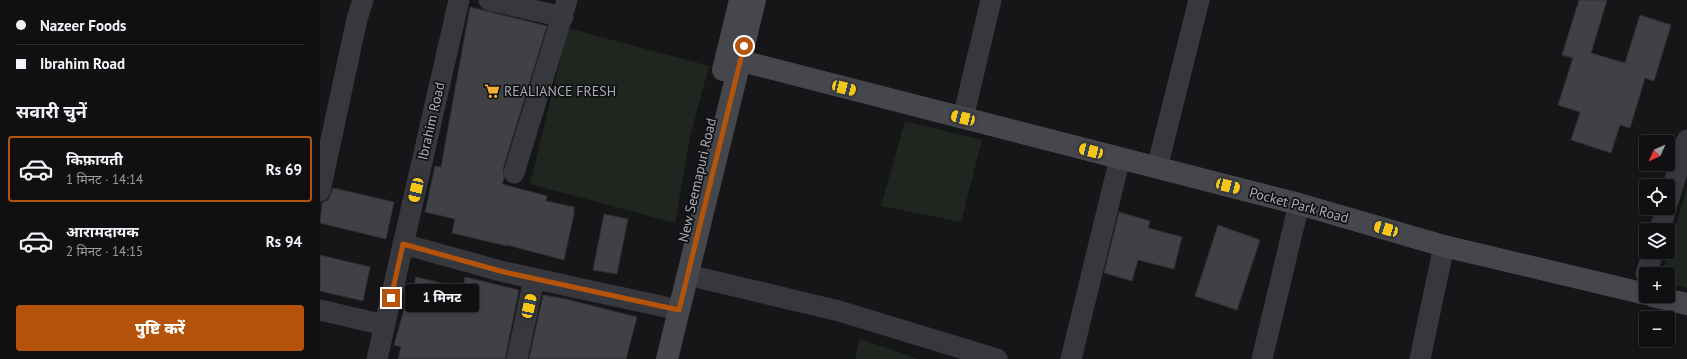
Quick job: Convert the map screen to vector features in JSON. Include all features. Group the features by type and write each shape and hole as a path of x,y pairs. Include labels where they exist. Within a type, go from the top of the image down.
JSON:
{"street":[{"path":"320,190 357,18 363,0"},
{"name":"Ibrahim Road","path":"377,359 459,0"},
{"path":"489,0 565,9 514,172"},
{"name":"New Seemapuri Road","path":"653,359 688,276 733,59 740,0"},
{"name":"New Seemapuri Road","path":"667,359 673,309 696,186 733,59 756,0"},
{"path":"963,118 991,0"},
{"path":"1157,168 1199,0"},
{"name":"Pocket Park Road","path":"733,59 1299,204 1444,246 1639,285"},
{"path":"1675,179 1687,140"},
{"path":"1071,359 1120,158"},
{"path":"1262,359 1299,204"},
{"path":"403,244 504,272 673,309"},
{"path":"1420,359 1444,246"},
{"path":"688,276 839,311 997,359"},
{"path":"517,359 534,279"},
{"name":"Pocket Park Road","path":"1675,299 1687,304"},
{"path":"320,310 384,325"}],"shaded area":[{"path":"568,28 709,66 690,137 675,223 530,184"},
{"path":"905,121 982,140 961,222 881,206"},
{"path":"1687,187 1687,288 1675,285 1675,267 1664,267 1666,259 1675,259 1675,229"},
{"path":"860,339 916,358 916,359 855,359"}],"building":[{"path":"1579,0 1607,0 1591,53 1625,63 1640,15 1671,25 1654,81 1645,78 1630,128 1620,125 1611,153 1571,140 1580,112 1558,105 1573,58 1562,55"},
{"path":"470,7 547,26 503,169 504,178 502,184 547,196 546,201 574,207 574,214 564,260 507,245 452,233 455,219 425,212 435,166 441,167"},
{"path":"333,188 394,202 386,239 320,223 322,203 329,199"},
{"path":"1119,212 1150,221 1148,228 1182,237 1174,269 1138,260 1132,281 1104,273"},
{"path":"604,214 628,219 617,274 593,270"},
{"path":"1218,225 1260,240 1237,310 1195,296"},
{"path":"320,255 370,267 363,301 320,291"},
{"path":"416,277 463,288 465,277 519,290 505,359 398,359 401,347 394,345 405,306 408,307"},
{"path":"543,295 566,299 637,317 626,359 529,359"}],"place":[{"name":"REALIANCE FRESH","path":"492,91"}],"route":[{"path":"391,298 403,244 504,272 679,310 744,46"}]}
